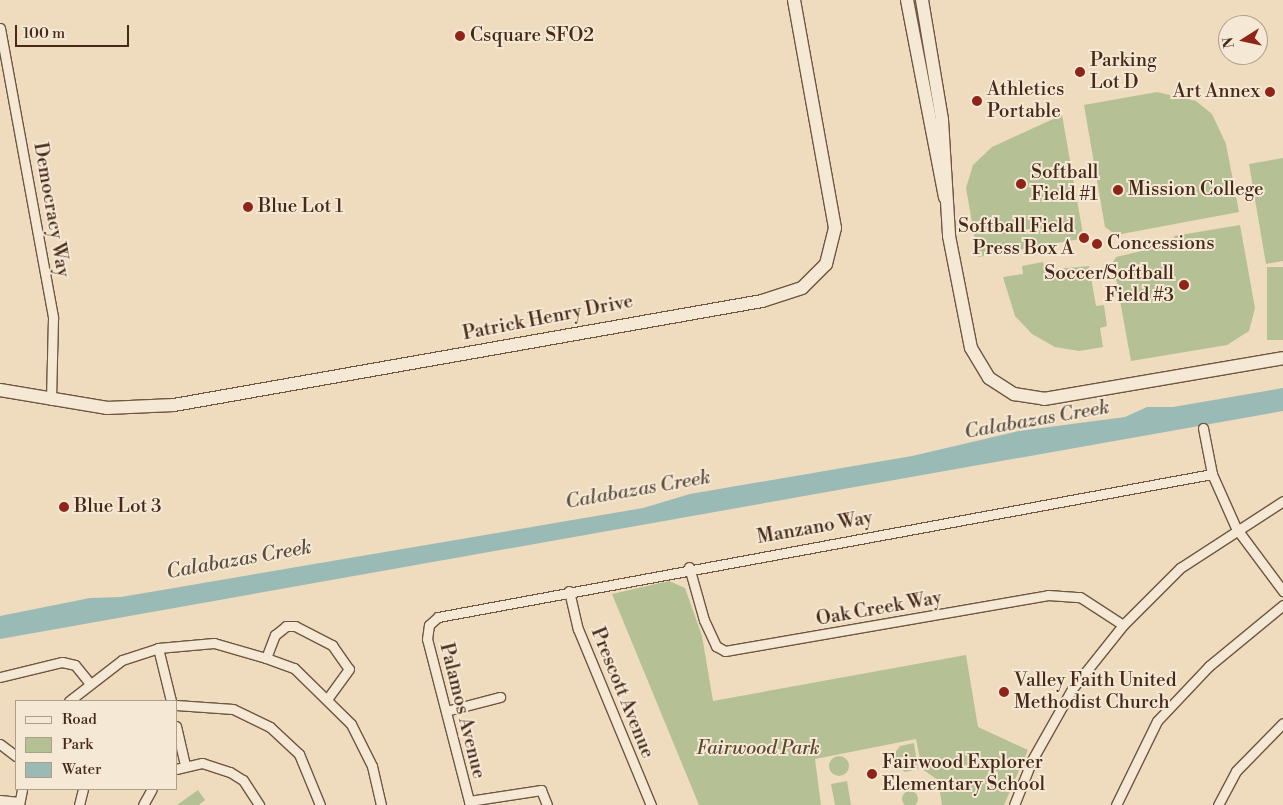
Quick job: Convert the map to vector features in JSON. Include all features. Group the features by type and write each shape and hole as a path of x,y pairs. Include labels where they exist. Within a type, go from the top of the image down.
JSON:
{"street":[{"name":"Patrick Henry Drive","path":"0,390 51,400 122,409 174,405 762,301 802,288 826,264 835,228 794,0"},
{"path":"907,0 946,197 971,348 989,378 1014,394 1052,398 1283,358"},
{"path":"922,0 942,120 946,197"},
{"name":"Democracy Way","path":"0,28 53,318 51,400"},
{"path":"1203,428 1212,474 1236,528 1283,591"},
{"name":"Manzano Way","path":"429,625 438,617 689,567 1212,474"},
{"path":"1014,805 1032,760 1072,690 1123,625 1180,568 1236,528 1283,501"},
{"name":"Oak Creek Way","path":"689,567 704,620 716,646 725,651 1048,595 1080,597 1123,625"},
{"name":"Prescott Avenue","path":"569,591 578,629 651,805"},
{"path":"1116,805 1157,721 1209,666 1283,605"},
{"name":"Palamos Avenue","path":"429,625 427,639 469,803"},
{"path":"266,658 275,635 286,626 295,626 332,645 350,670 328,698"},
{"path":"71,700 89,682 122,660 158,648 214,643 266,658 294,668 328,698 360,740 372,766 381,805"},
{"path":"158,648 171,700"},
{"path":"0,677 69,662 89,682"},
{"path":"446,711 500,697"},
{"path":"178,705 233,709 270,727 299,754 320,805"},
{"path":"1218,805 1236,771 1283,723"},
{"path":"178,734 185,764"},
{"path":"0,744 15,755"},
{"path":"178,768 185,764 202,763 230,772 243,780 259,805"},
{"path":"0,800 19,803 22,790"},
{"path":"79,805 83,790"},
{"path":"143,805 151,790"},
{"path":"469,803 541,790 547,805"}],"green space":[{"path":"1157,92 1196,101 1212,114 1226,144 1239,212 1116,235 1105,227 1084,105"},
{"name":"Softball Field #1","path":"1062,115 1083,234 1080,239 978,257 966,188 973,165 992,147"},
{"path":"1283,158 1283,261 1266,264 1249,164"},
{"name":"Soccer/Softball Field #3","path":"1240,225 1255,308 1249,331 1227,345 1131,361 1113,262 1116,257 1175,243 1174,236"},
{"path":"1043,262 1045,270 1089,266 1096,306 1104,305 1107,326 1100,328 1103,347 1079,351 1055,347 1032,334 1015,316 1003,277 1023,274 1022,266"},
{"path":"1267,267 1283,267 1283,340 1267,340"},
{"name":"Fairwood Park","path":"669,581 685,588 702,636 713,701 966,655 978,727 1028,750 1004,805 942,805 938,780 922,769 916,739 815,759 821,805 699,805 612,594"},
{"path":"914,743 918,769 905,772 895,765 893,755 900,746"},
{"path":"839,756 846,759 849,766 846,773 839,776 832,773 829,766 832,759"},
{"path":"847,781 851,805 835,805 831,784"},
{"path":"198,790 205,800 199,805 177,805"},
{"path":"910,791 917,796 917,802 913,806 907,806 902,799"}],"water":[{"path":"1283,388 1283,411 0,639 0,616 90,598 121,597 643,508 690,494 912,456 1019,431 1125,417 1147,407 1173,407"}],"place":[{"name":"Csquare SFO2","path":"460,36"},
{"name":"Parking Lot D","path":"1080,72"},
{"name":"Art Annex","path":"1270,92"},
{"name":"Athletics Portable","path":"977,101"},
{"name":"Softball Field #1","path":"1021,184"},
{"name":"Mission College","path":"1118,190"},
{"name":"Blue Lot 1","path":"248,207"},
{"name":"Softball Field Press Box A","path":"1084,238"},
{"name":"Concessions","path":"1097,244"},
{"name":"Soccer/Softball Field #3","path":"1184,285"},
{"name":"Blue Lot 3","path":"64,507"},
{"name":"Valley Faith United Methodist Church","path":"1004,692"},
{"name":"Fairwood Explorer Elementary School","path":"872,774"}],"water label":[{"name":"Calabazas Creek","path":"1037,420"},
{"name":"Calabazas Creek","path":"638,490"},
{"name":"Calabazas Creek","path":"239,560"}]}
